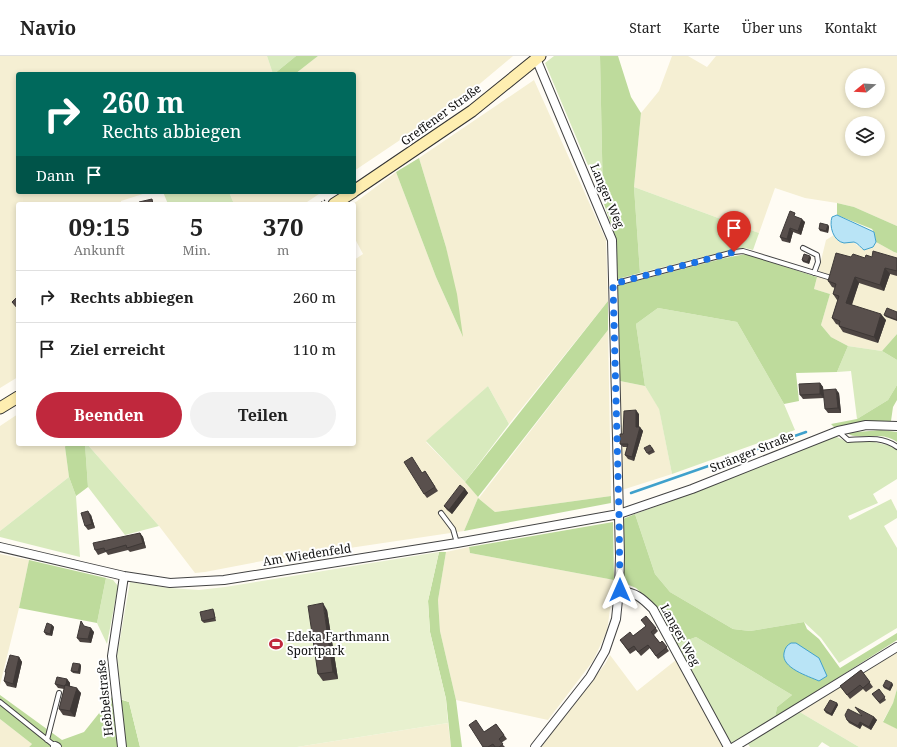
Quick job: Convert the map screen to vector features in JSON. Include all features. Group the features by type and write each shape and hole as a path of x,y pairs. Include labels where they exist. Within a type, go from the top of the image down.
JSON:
{"main road":[{"name":"Greffener Straße","path":"356,190 472,111 537,57"},
{"name":"Greffener Straße","path":"337,202 350,194"},
{"path":"0,408 16,398"}],"street":[{"name":"Langer Weg","path":"537,57 612,240 620,590 634,593 653,609 728,747"},
{"name":"Stränger Straße","path":"619,514 692,489 838,431 866,425 897,426"},
{"name":"Am Wiedenfeld","path":"0,547 170,583 224,580 456,543 619,514"},
{"name":"Hebbelstraße","path":"122,747 112,656 125,574"},
{"path":"535,747 590,677 605,651 616,619 620,590"},
{"path":"734,747 897,647"}],"lane":[{"path":"802,248 817,255 818,262 814,273"},
{"path":"613,284 734,252 743,251 828,277"},
{"path":"838,431 848,440 874,438 890,442 897,447"},
{"path":"441,513 453,529 456,543"},
{"path":"47,740 58,692"},
{"path":"0,702 56,746"}],"shaded area":[{"path":"0,56 267,56 272,72 16,72 16,194 143,194 121,202 16,202 16,378 0,388"},
{"path":"318,56 513,56 464,97 356,170 356,72 298,72"},
{"path":"672,56 688,56 707,67 716,56 897,56 897,226 854,207 805,198 775,188 759,233 634,187 641,113 659,91"},
{"path":"534,80 606,240 608,301 509,424 488,386 426,442 479,498 608,330 611,496 495,512 478,498 464,531 262,561 195,573 159,526 89,446 356,446 356,259 363,254 356,241 356,202 396,172 436,277 462,335 446,247 419,158"},
{"path":"230,194 319,194 307,202 233,202"},
{"path":"834,235 839,241 845,243 853,242 861,248 873,247 876,242 897,253 897,334 882,351 848,346 831,337 821,325 830,294 814,289 826,240"},
{"path":"620,381 645,386 659,408 672,474 622,490"},
{"path":"16,415 16,446 65,446 69,477 0,531 0,426"},
{"path":"469,547 470,553 614,580 607,631 593,661 548,720 456,700 440,631 438,600 446,552"},
{"path":"0,554 29,560 0,685"},
{"path":"897,650 897,689 893,703 883,721 897,729 897,747 859,747 798,711"},
{"path":"610,655 637,691 676,660 723,747 541,747 605,664"},
{"path":"0,719 32,744 29,747 0,747"},
{"path":"448,723 451,747 297,747"}],"green space":[{"path":"267,56 296,56 276,72 272,72"},
{"path":"296,56 318,56 298,72 276,72"},
{"path":"554,56 600,56 603,201 545,63"},
{"path":"600,56 618,56 631,97 641,113 634,187 640,273 618,279 615,235 603,201"},
{"path":"419,158 446,247 457,294 463,337 436,277 396,172"},
{"path":"634,187 759,233 753,250 745,248 734,249 640,273"},
{"path":"164,194 230,194 233,202 167,202"},
{"path":"837,203 854,207 897,226 897,253 876,242 872,229 837,215"},
{"path":"746,254 817,277 814,289 830,294 821,325 831,337 848,346 837,372 796,373 799,401 784,404 737,322 658,308 636,324 645,386 620,381 617,286"},
{"path":"608,301 608,330 478,497 465,482"},
{"path":"658,308 737,322 784,404 795,430 672,474 659,409 645,386 636,324"},
{"path":"897,334 897,360 882,351"},
{"path":"848,346 882,351 897,360 897,385 888,400 857,419 851,371 837,372"},
{"path":"897,385 897,400 893,407 891,421 865,422 834,427 831,424 857,419 888,400"},
{"path":"488,386 509,424 465,482 426,441"},
{"path":"881,430 897,432 897,442 882,436 854,436 846,433"},
{"path":"835,436 847,442 874,442 891,446 897,450 897,479 873,494 878,503 848,516 850,520 891,499 897,511 897,518 884,526 897,548 897,628 839,663 821,638 804,622 750,631 733,629 670,592 655,574 635,514 696,492"},
{"path":"85,446 89,446 159,526 125,535 88,487"},
{"path":"85,446 88,487 76,496 69,477 65,447"},
{"path":"69,477 76,496 80,557 0,537 0,531"},
{"path":"611,496 611,503 464,531 478,498 495,512"},
{"path":"635,514 655,574 670,592 733,629 750,631 804,622 807,629 819,639 840,668 897,633 897,640 775,718 777,707 792,695 696,637 675,645 655,606 636,588 624,583 623,519"},
{"path":"613,522 614,580 470,553 469,547"},
{"path":"439,552 446,552 438,600 440,631 456,700 462,747 451,747 446,699 430,632 428,601"},
{"name":"Edeka Farthmann Sportpark","path":"439,552 428,601 430,632 446,699 448,723 297,747 140,747 129,702 121,699 117,656 130,582 169,588 199,590"},
{"path":"29,560 106,578 97,623 19,608"},
{"path":"106,578 113,580 118,586 107,644 97,623"},
{"path":"696,637 792,695 777,707 775,718 732,745 675,645"},
{"path":"897,689 897,729 883,722 893,703"},
{"path":"0,695 62,740 84,732 112,697 129,702 140,747 29,747 32,744 0,719"},
{"path":"798,711 859,747 830,747 822,742 818,747 750,747 748,744"}],"water":[{"path":"837,215 874,232 876,242 873,247 864,250 858,244 853,242 840,242 833,233 831,225 832,217"},
{"path":"791,643 796,643 819,658 827,676 819,681 796,671 791,667 784,658 784,653 786,647"}],"building":[{"path":"152,199 153,202 139,202"},
{"path":"790,211 795,213 794,216 802,219 798,231 790,228 787,239 780,237"},
{"path":"820,223 828,225 826,231 819,229"},
{"path":"873,251 897,258 897,271 885,268 880,285 855,277 846,303 881,314 874,337 839,326 840,321 832,318 839,296 833,294 836,284 828,281 836,253 851,257 853,254 865,258 866,255 872,257"},
{"path":"804,254 810,256 807,262 802,260"},
{"path":"16,298 16,307 12,302"},
{"path":"887,308 897,312 897,320 884,315"},
{"path":"820,383 820,394 800,395 799,384"},
{"path":"836,389 838,408 825,409 823,390"},
{"path":"636,410 636,427 640,427 632,457 625,455 628,444 620,444 620,434 623,434 624,411"},
{"path":"650,445 653,450 647,453 644,448"},
{"path":"412,457 422,473 425,471 435,487 424,494 404,462"},
{"path":"460,485 465,489 449,510 444,506"},
{"path":"88,511 92,524 85,526 81,513"},
{"path":"140,533 143,543 127,548 126,545 105,551 104,548 95,550 93,543"},
{"path":"323,603 333,672 318,674 308,606"},
{"path":"213,609 215,618 202,621 200,612"},
{"path":"646,616 656,628 651,632 660,643 662,641 667,647 656,656 648,645 638,652 634,646 628,650 620,640 630,632 633,636 646,626 641,620"},
{"path":"81,621 84,626 91,628 88,639 77,638"},
{"path":"47,623 52,625 50,634 44,632"},
{"path":"10,655 19,657 13,684 4,681"},
{"path":"73,663 80,664 78,672 71,671"},
{"path":"861,670 870,682 863,688 860,685 847,695 840,686"},
{"path":"57,677 67,679 66,685 55,684"},
{"path":"886,680 892,683 889,689 883,686"},
{"path":"65,685 77,688 70,711 59,709"},
{"path":"879,689 885,697 879,702 872,694"},
{"path":"830,700 837,703 831,714 824,710"},
{"path":"855,707 874,717 869,727 860,722 858,726 847,720 845,715 848,709 862,716"},
{"path":"476,720 484,732 496,724 504,735 499,739 503,744 499,747 495,747 493,744 488,747 483,747 469,725"}],"waterway":[{"path":"631,493 806,432"}],"place":[{"name":"Edeka Farthmann Sportpark","path":"276,644"}],"route":[{"path":"620,590 613,284 734,252"}]}
